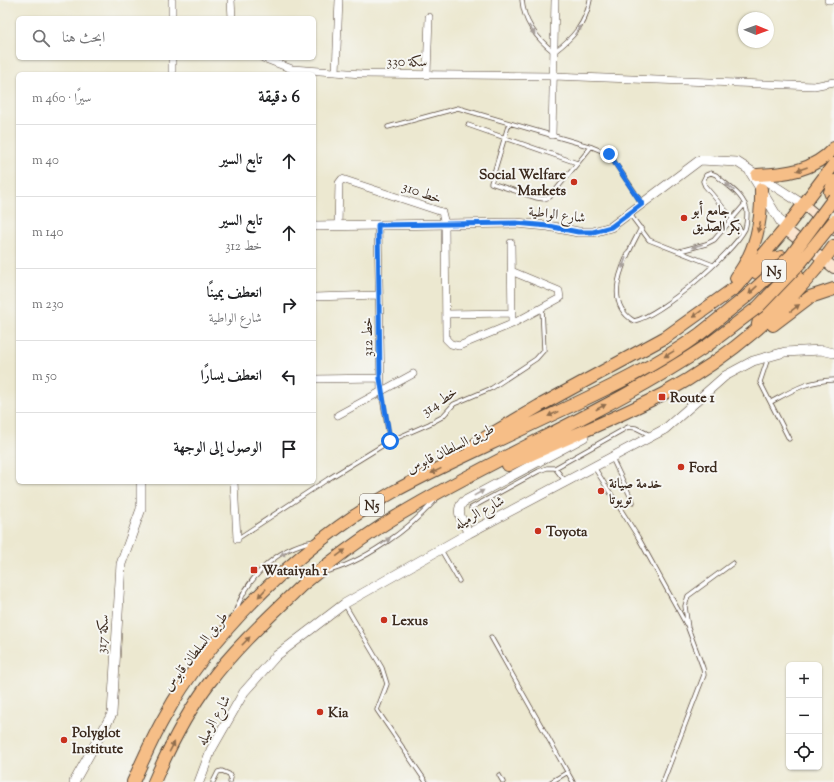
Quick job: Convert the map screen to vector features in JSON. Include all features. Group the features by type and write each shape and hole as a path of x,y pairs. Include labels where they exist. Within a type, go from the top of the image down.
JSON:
{"highway":[{"path":"752,171 799,171 820,161 834,148"},
{"path":"459,460 478,442 539,406 666,337 736,287 785,229 834,164"},
{"path":"834,181 830,192 834,202"},
{"path":"718,299 744,267 755,242 762,214 761,189"},
{"name":"طريق السلطان قابوس","path":"133,782 164,717 190,677 230,628 282,572 321,540 393,492 631,377 687,343 746,297 790,256 834,198"},
{"name":"N5","path":"154,782 185,723 209,683 246,641 302,584 372,532 445,488 465,479 641,386 708,345 758,307 801,262 834,222"},
{"path":"716,360 778,311 824,260 834,246"},
{"path":"736,287 746,284 775,258 785,258 795,268 797,275 795,282 760,315 757,329"},
{"path":"465,479 484,476 648,401 716,360 750,342 810,297 834,289"},
{"path":"125,782 132,766 144,758"}],"main road":[{"path":"804,205 834,230"},
{"path":"785,229 834,268"}],"street":[{"path":"172,0 172,16"},
{"path":"231,0 232,16"},
{"path":"336,72 339,0"},
{"path":"552,135 556,0"},
{"path":"828,0 834,0"},
{"path":"427,74 429,17"},
{"path":"172,60 172,72"},
{"name":"سكة 330","path":"268,60 292,69 336,72 553,76 814,86 834,82"},
{"name":"شارع الواطية","path":"316,226 516,223 548,226 578,232 593,232 611,227 700,160 737,162 804,205"},
{"path":"752,171 785,229"},
{"name":"خط 310","path":"338,226 339,183 344,179 441,212 444,215 445,224 446,339 451,344 459,346 512,324"},
{"name":"خط 312","path":"378,225 381,392"},
{"path":"511,243 511,271 511,314 512,324 559,299 561,296 560,292 511,271"},
{"path":"316,297 379,295"},
{"path":"446,314 511,314"},
{"name":"شارع الرميله","path":"199,782 211,750 244,692 276,656 344,604 469,533 652,436 665,428 725,376 753,361 785,352 821,350 834,353"},
{"path":"338,415 413,374"},
{"path":"316,379 380,378"},
{"path":"469,533 459,514 459,508 463,502 639,408 648,401"},
{"name":"سكة 317","path":"74,782 112,714 121,564 141,509 141,484"},
{"name":"خط 314","path":"234,484 237,539"}],"lane":[{"path":"522,0 522,8 529,26 540,41 554,52 569,41 581,26 590,0"},
{"path":"388,127 458,108 552,135 609,154 642,204"},
{"path":"509,123 491,183 544,199 550,197 591,147"},
{"path":"468,125 577,163"},
{"path":"641,228 626,256 617,284 618,300 627,317 634,321 643,319 686,288 729,252 742,232 747,216 743,198 716,174 709,173 704,176 703,181 705,186 742,232"},
{"path":"679,252 714,240 745,204"},
{"path":"630,214 649,240 713,265"},
{"name":"خط 314","path":"237,539 328,479 390,441 429,424 442,416 454,404 492,388 536,358 544,350 542,308"},
{"path":"769,357 760,382 789,439"},
{"path":"771,402 808,383 834,380"},
{"path":"381,392 390,441"},
{"path":"471,508 539,471 547,468 555,468 628,427 636,428 652,436"},
{"path":"612,457 633,502"},
{"path":"594,466 638,537 688,628 703,668 704,675 663,782"},
{"path":"555,468 565,481"},
{"path":"230,628 238,603 246,586 259,572 274,559 300,544 321,540"},
{"path":"441,550 459,581"},
{"path":"688,628 684,606 688,596 733,564"},
{"path":"344,604 382,668 387,684 378,710 426,782"},
{"path":"491,637 573,782"},
{"path":"213,782 218,772 222,771 229,774 231,778 230,782"},
{"path":"551,782 568,772"},
{"path":"499,775 503,782"}],"place":[{"name":"Social Welfare Markets","path":"574,182"},
{"name":"جامع أبو بكر الصديق","path":"684,218"},
{"name":"Route 1","path":"662,397"},
{"name":"Ford","path":"681,467"},
{"name":"خدمة صيانة تويوتا","path":"601,491"},
{"name":"Toyota","path":"538,531"},
{"name":"Wataiyah 1","path":"254,570"},
{"name":"Lexus","path":"384,620"},
{"name":"Kia","path":"320,712"},
{"name":"Polyglot Institute","path":"64,740"}],"route":[{"path":"390,441 381,392 380,378 378,225 516,223 548,226 578,232 593,232 611,227 642,204 609,154"}]}
